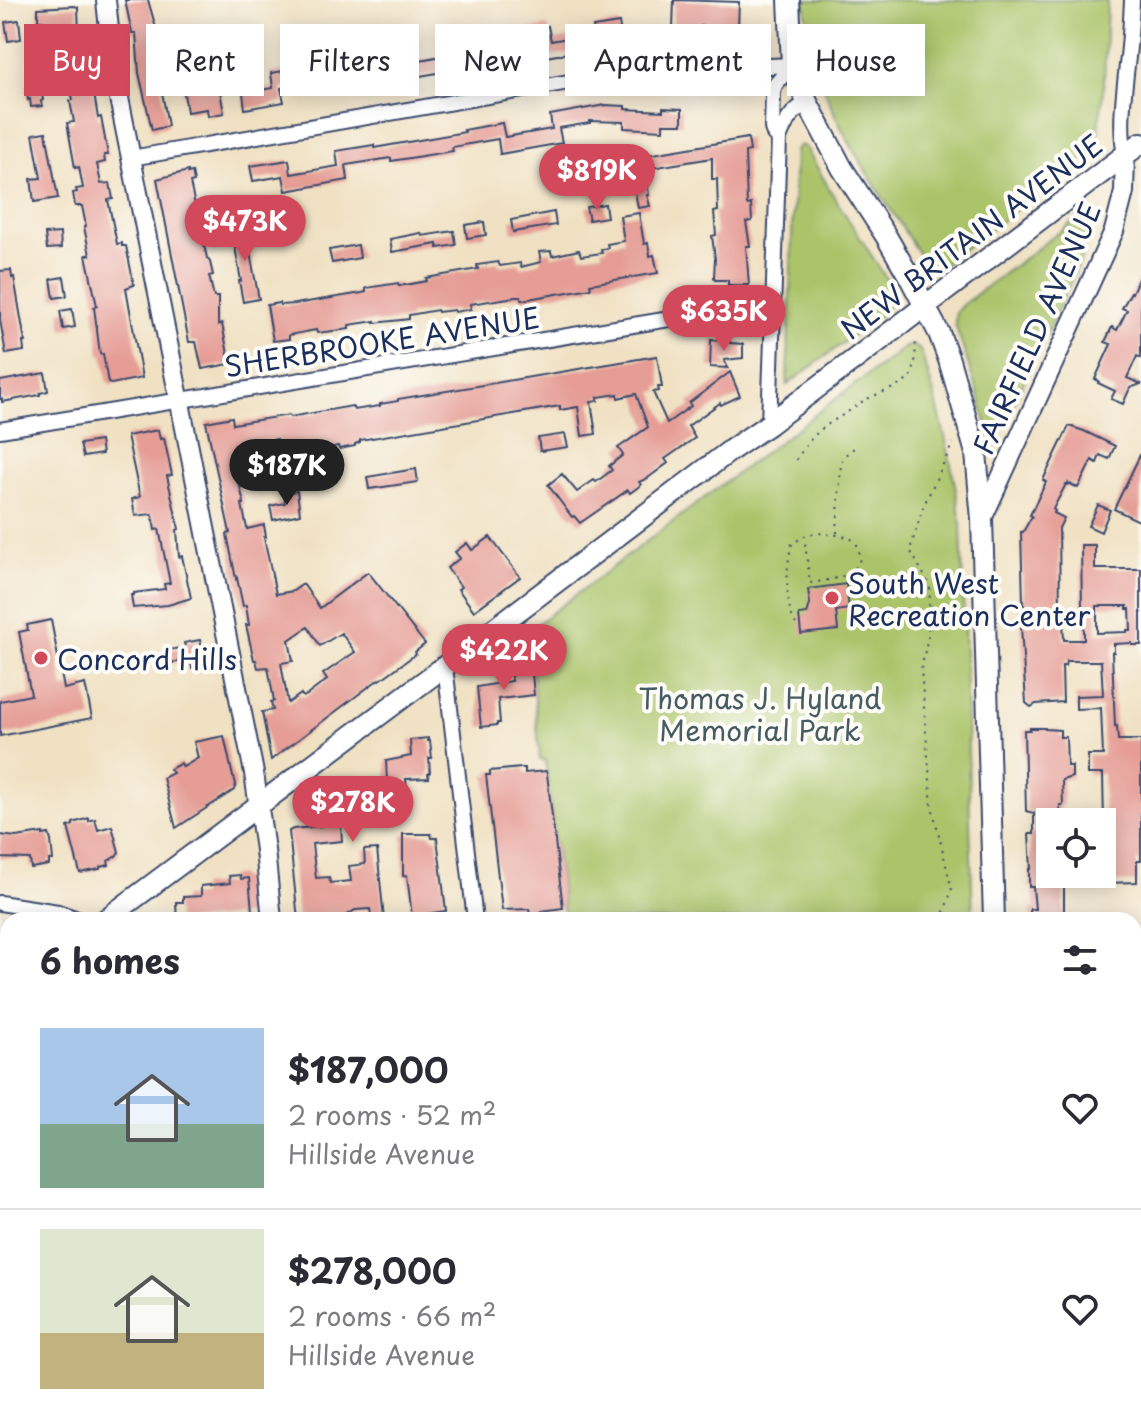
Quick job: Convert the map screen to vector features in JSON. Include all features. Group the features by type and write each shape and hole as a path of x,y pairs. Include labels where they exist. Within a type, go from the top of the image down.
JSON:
{"main road":[{"name":"FAIRFIELD AVENUE","path":"789,0 790,24"},
{"name":"FAIRFIELD AVENUE","path":"805,96 842,168 898,255 939,333 976,453 982,519 994,912"},
{"name":"NEW BRITAIN AVENUE","path":"116,912 1133,149"}],"street":[{"path":"106,0 113,68 259,804 271,912"},
{"path":"1132,0 1123,105 1123,144 1133,149"},
{"path":"131,158 673,64 787,65"},
{"path":"779,139 772,128 773,93 775,85 787,71"},
{"path":"769,424 779,139 787,120 807,102"},
{"name":"FAIRFIELD AVENUE","path":"982,519 1114,231 1133,149"},
{"name":"SHERBROOKE AVENUE","path":"0,430 772,302"},
{"path":"445,666 474,912"},
{"path":"0,903 58,912"}],"path":[{"path":"796,460 810,439 825,425 870,397 910,378 914,369 916,338"},
{"path":"944,912 952,890 932,806 921,670 928,636 930,586 910,550 923,507 953,443"},
{"path":"837,534 841,463 845,455 858,445"},
{"path":"796,624 790,612 789,599 788,565 792,544 807,535 844,535 858,545 859,564 844,576 810,583 807,539"}],"green space":[{"path":"805,0 1107,0 1104,85 1096,149 938,269 932,270 864,168 827,96 925,96 925,24 808,24"},
{"path":"801,145 806,148 889,283 891,296 882,314 787,385 795,151"},
{"path":"1082,217 1087,224 1081,261 996,441 991,442 955,324 956,312"},
{"name":"Thomas J. Hyland Memorial Park","path":"911,345 921,352 950,458 961,523 973,912 564,912 545,760 540,760 529,630"}],"building":[{"path":"125,0 148,0 155,24 146,24 146,96 163,96 168,126 152,130 139,73 136,33 132,33"},
{"path":"674,0 739,2 738,24 673,24"},
{"path":"78,7 79,24 43,24 43,20 38,20 38,8"},
{"path":"19,20 21,39 8,41 5,22"},
{"path":"549,31 551,41 565,38 565,54 549,56"},
{"path":"435,57 435,73 419,76 419,60"},
{"path":"280,72 280,96 284,102 245,109 243,96 264,96 264,90 273,88 271,73"},
{"path":"27,96 42,96 42,106 31,107"},
{"path":"72,96 94,96 108,155 104,155 105,162 97,164 101,184 110,183 113,199 108,200 117,244 126,246 134,285 126,288 142,378 111,384 108,383 103,354 100,354 94,307 97,306 86,255 90,255 86,226 82,206 75,206 73,193 83,188 79,167 75,168 67,123 74,122 70,101"},
{"path":"184,96 221,96 224,113 208,116 207,109 187,112"},
{"path":"605,105 663,111 663,108 682,109 682,124 663,124 663,130 624,128 624,122 590,121 559,128 562,143 500,154 498,139 452,147 453,151 346,165 348,180 286,191 283,176 253,181 250,166 289,160 291,174 338,166 336,151 374,145 374,148 502,123 505,137 552,129 550,115"},
{"path":"46,132 58,198 34,202 31,179 41,178 33,134"},
{"path":"748,138 750,151 745,152 747,205 751,204 752,221 746,222 750,246 746,246 749,285 728,285 728,280 715,280 714,277 712,236 716,235 714,212 718,211 717,179 712,179 712,158 645,169 650,206 638,208 631,170 637,168 635,157"},
{"path":"192,172 194,182 190,183 213,275 209,276 214,297 218,297 218,325 222,324 230,364 202,369 196,342 189,342 157,179"},
{"path":"605,204 607,217 589,220 586,207"},
{"path":"554,212 556,225 513,232 511,220"},
{"path":"639,213 644,244 648,243 650,256 654,255 658,273 590,284 591,288 522,300 515,297 470,304 471,309 455,312 437,310 409,315 409,319 349,325 349,329 317,333 316,330 273,341 267,305 295,304 362,293 366,292 366,288 427,281 426,278 478,269 477,265 520,263 521,267 541,262 539,252 551,251 552,256 579,250 581,256 602,253 601,249 608,248 607,244 624,241 620,216"},
{"path":"244,222 259,299 243,302 231,224"},
{"path":"484,222 486,235 467,238 465,225"},
{"path":"454,231 456,245 438,248 437,244 392,252 390,239"},
{"path":"60,233 61,248 47,249 45,234"},
{"path":"358,245 360,258 332,263 329,250"},
{"path":"11,270 25,342 24,351 6,354 0,320 0,271"},
{"path":"1141,272 1141,358 1137,356 1127,378 1141,384 1130,388 1123,404 1111,399 1115,391 1095,379 1111,344 1105,342 1112,327 1117,330 1127,310 1122,308"},
{"path":"64,277 67,296 54,298 51,279"},
{"path":"72,309 75,327 63,329 60,311"},
{"path":"711,340 743,344 743,358 724,360 728,368 710,367"},
{"path":"657,356 662,387 653,392 667,423 730,372 740,396 720,403 688,426 695,438 665,459 668,463 639,482 641,485 630,493 628,490 580,523 548,485 562,474 577,492 612,470 609,466 623,455 618,448 648,427 636,394 618,398 618,394 598,397 598,401 591,402 596,434 582,436 578,407 560,410 560,406 360,440 355,446 339,449 338,446 316,451 316,447 280,454 277,439 255,443 257,457 237,460 241,476 238,477 247,529 264,525 276,594 293,591 303,584 320,608 368,572 425,644 416,654 271,760 262,712 273,710 268,667 258,668 254,660 246,625 249,625 246,605 243,606 236,579 227,534 230,533 206,422 232,417 233,424 352,406 354,410 380,406 398,399","holes":["308,627 320,646 341,633 355,652 323,674 327,680 307,695 303,697 301,694 288,703 281,663 293,661 289,640"]},
{"path":"45,373 48,391 2,402 0,399 0,381"},
{"path":"1069,426 1115,446 1109,459 1100,455 1097,463 1092,460 1078,488 1066,484 1053,509 1054,513 1064,518 1059,528 1060,610 1082,609 1081,545 1095,545 1095,569 1141,569 1141,645 1114,644 1112,652 1118,740 1141,740 1141,861 1137,861 1137,882 1116,883 1116,808 1104,808 1103,774 1088,774 1088,755 1103,755 1101,708 1076,709 1076,696 1103,695 1101,661 1066,661 1062,666 1063,702 1031,707 1026,703 1020,611 1026,611 1023,603 1021,532 1032,516 1046,482 1043,480","holes":["1097,606 1127,606 1130,609 1131,630 1097,633","1063,620 1084,620 1084,640 1064,640"]},
{"path":"158,430 160,439 164,438 172,475 167,476 179,529 179,557 182,556 191,598 168,605 133,608 131,595 165,589 164,584 170,583 159,529 155,530 152,514 135,516 132,499 140,497 127,436"},
{"path":"565,434 568,447 540,451 538,438"},
{"path":"100,441 102,454 83,457 80,444"},
{"path":"1141,453 1141,522 1114,509"},
{"path":"416,469 418,482 369,489 367,477"},
{"path":"297,491 300,514 273,520 270,506 285,503 284,493"},
{"path":"1098,505 1110,510 1101,532 1088,526"},
{"path":"490,537 520,577 474,611 447,568 460,558 455,552 467,543 472,550"},
{"path":"846,584 849,609 836,611 838,630 801,634 799,615 807,614 810,604 808,589"},
{"name":"Concord Hills","path":"51,620 64,689 85,684 92,718 0,736 0,701 31,695 19,632 28,630 27,625"},
{"path":"200,640 203,666 192,668 187,660 167,664 164,651"},
{"path":"528,660 534,695 498,699 500,723 481,727 477,687 512,681 509,665"},
{"path":"1024,730 1060,730 1060,737 1066,737 1067,766 1072,766 1072,777 1062,780 1063,805 1060,808 1036,808 1036,888 1064,888 1064,912 1030,912 1030,909 1035,909 1033,887 1029,887 1029,834 1034,834 1034,813 1026,811"},
{"path":"224,736 236,784 234,790 176,828 163,778 173,773 170,769 181,763 183,767 198,758 194,742"},
{"path":"428,738 432,758 429,758 429,778 406,779 409,807 372,811 372,817 362,818 362,823 341,825 342,841 312,844 316,878 329,877 330,883 351,881 349,866 365,864 364,850 377,849 383,912 371,912 370,909 297,912 289,831 321,826 320,811 330,810 330,806 352,804 351,784 387,782 386,761 411,756 410,740"},
{"path":"525,768 525,773 546,771 563,908 541,912 502,910 486,775 490,775 490,771"},
{"path":"89,818 89,821 95,819 98,830 112,826 119,852 108,861 109,865 80,873 68,827"},
{"path":"49,834 51,841 53,860 49,860 49,865 31,868 30,859 0,858 0,835 16,837"},
{"path":"403,834 431,834 432,838 437,838 446,911 412,912 407,875 403,876"},
{"path":"229,876 249,878 252,912 177,912 176,902 183,902 183,897 201,896 201,886 230,883"}],"place":[{"name":"South West Recreation Center","path":"832,598"},
{"name":"Concord Hills","path":"41,658"}]}
